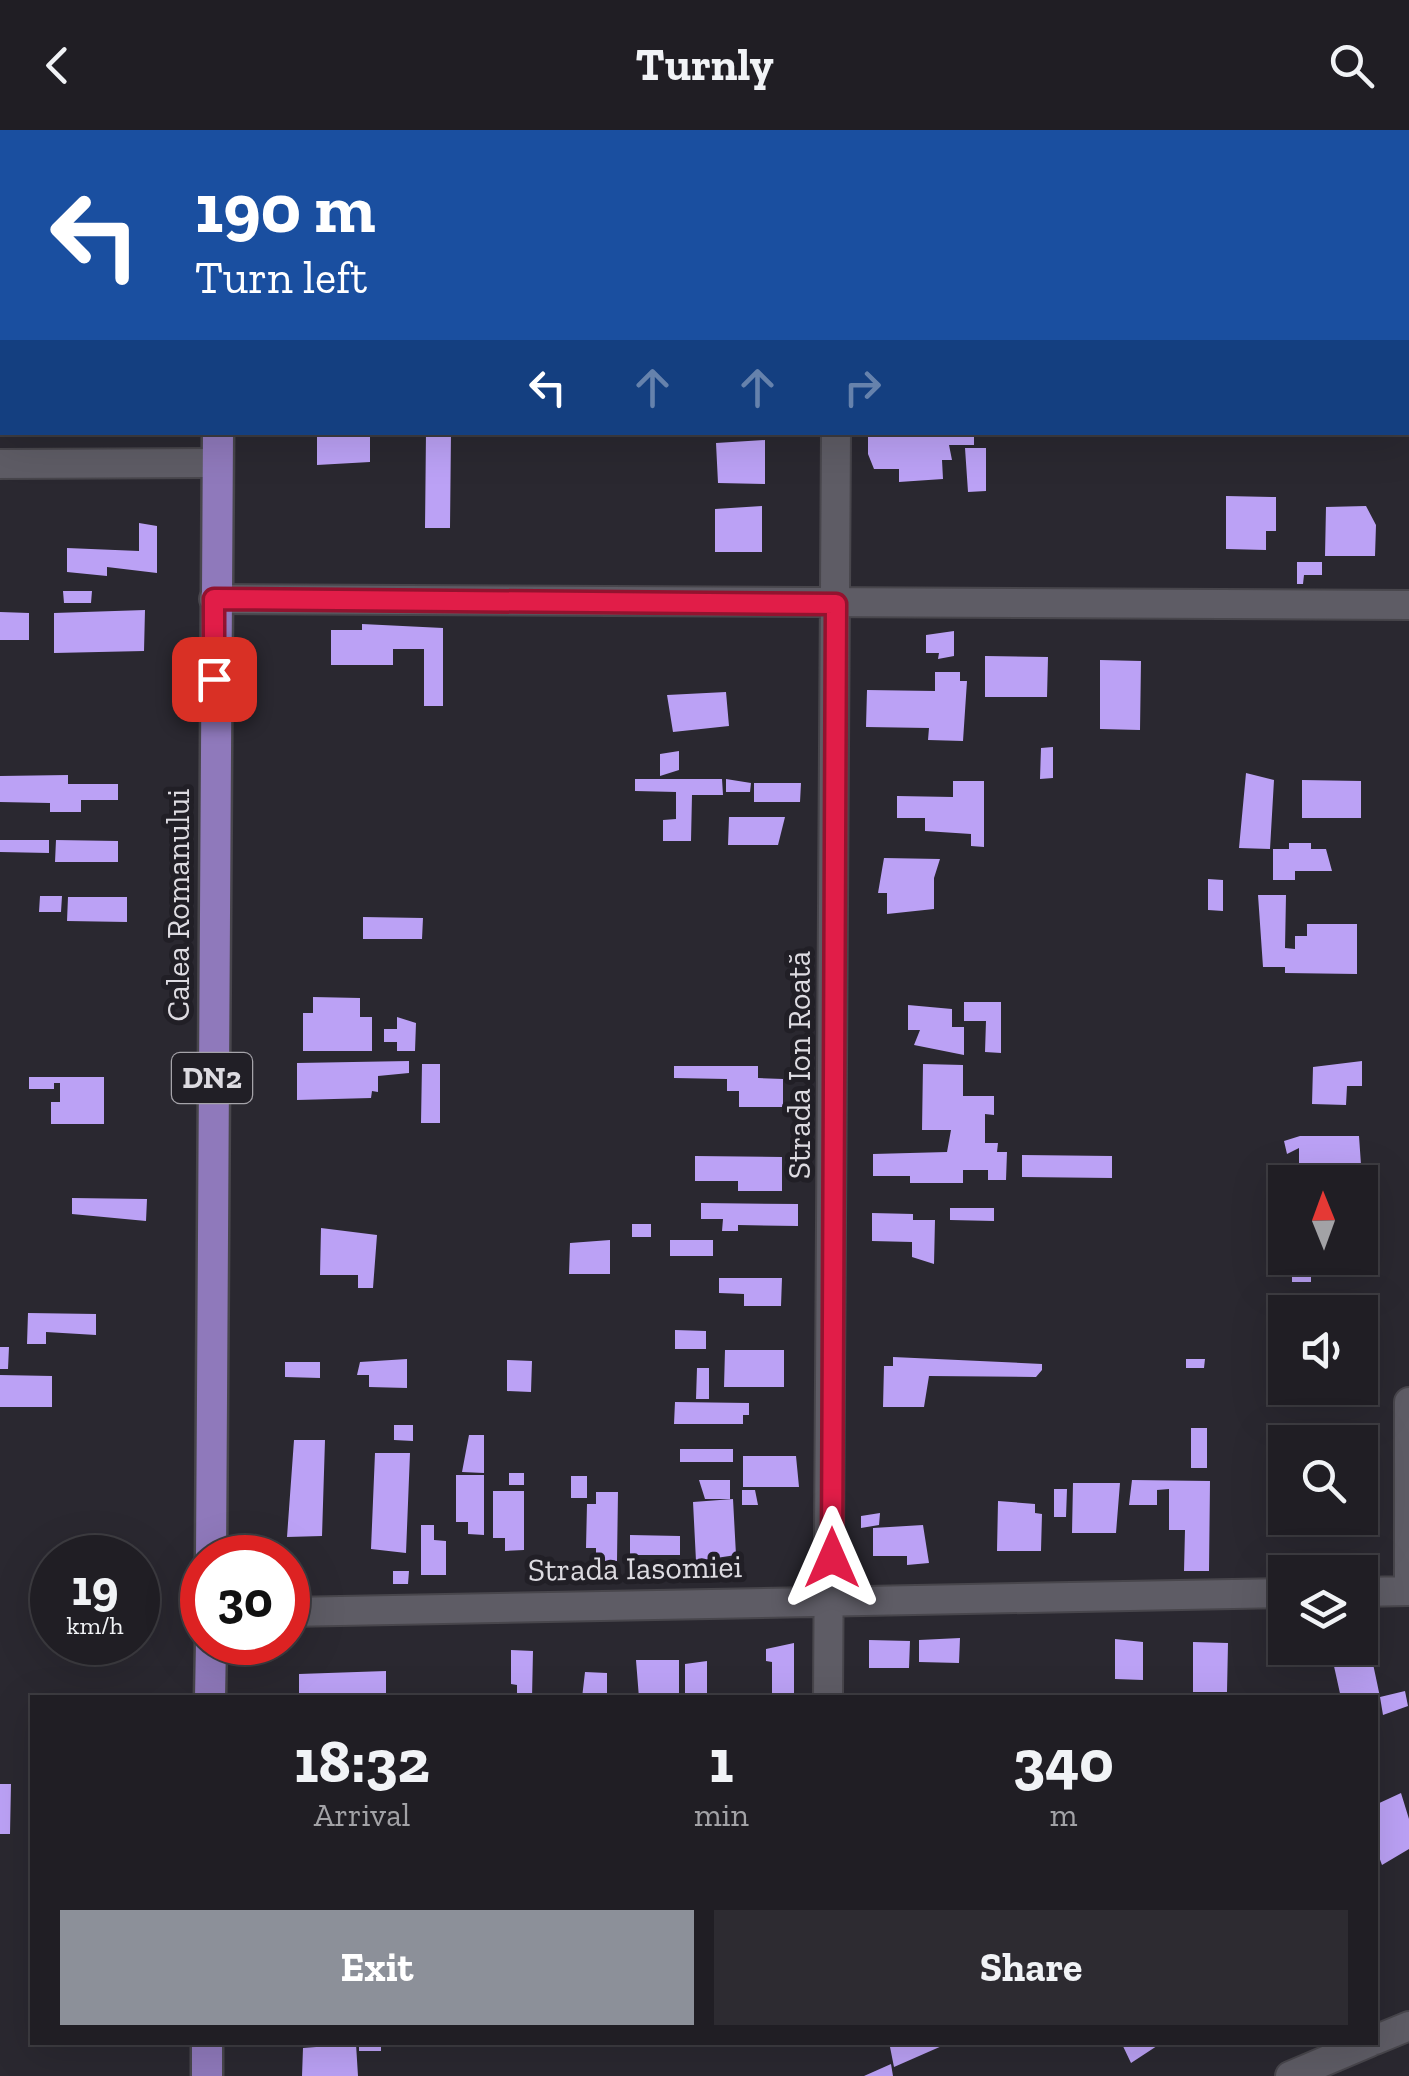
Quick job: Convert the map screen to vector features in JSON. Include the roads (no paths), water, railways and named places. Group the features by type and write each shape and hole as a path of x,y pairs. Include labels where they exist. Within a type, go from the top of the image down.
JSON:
{"main road":[{"name":"Calea Romanului","path":"211,1535 218,435"},
{"path":"210,1695 211,1665"},
{"path":"207,2045 207,2076"}],"street":[{"name":"Strada Ion Roată","path":"828,1695 832,1598 836,435"},
{"path":"0,464 217,463"},
{"path":"214,599 1409,605"},
{"path":"1378,1592 1409,1591 1409,1402"},
{"name":"Strada Iasomiei","path":"310,1611 832,1598 1268,1593"},
{"path":"1378,2040 1409,2026"},
{"path":"1290,2076 1366,2045"}]}
